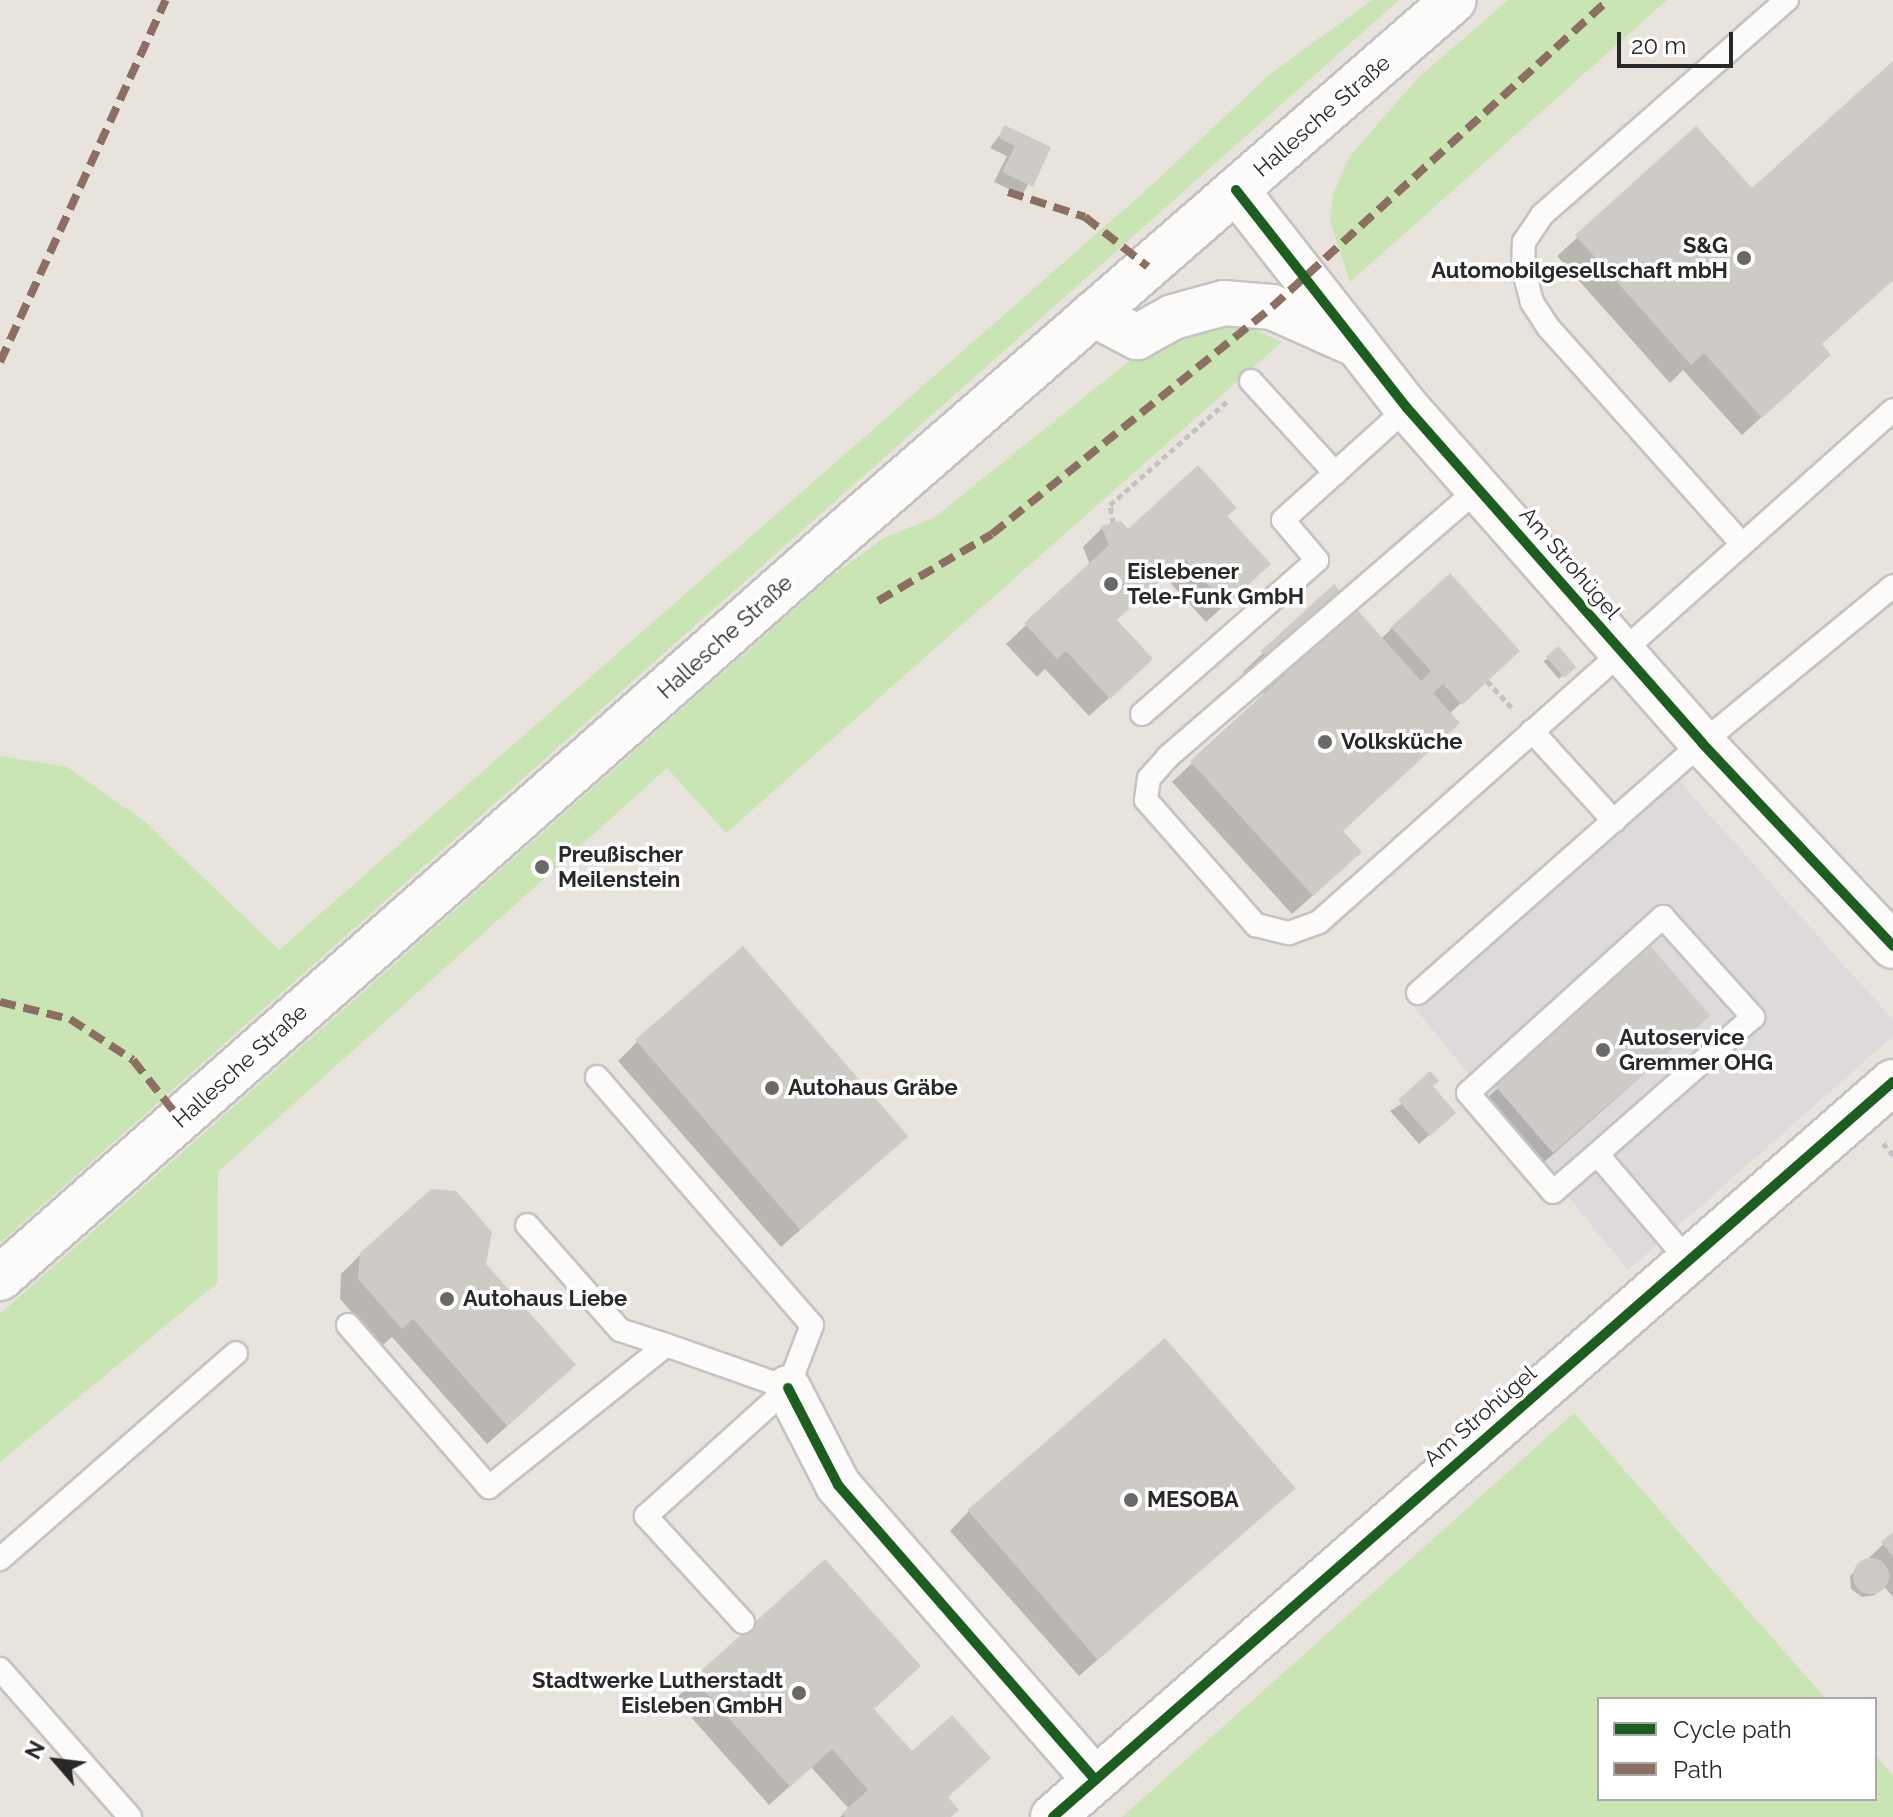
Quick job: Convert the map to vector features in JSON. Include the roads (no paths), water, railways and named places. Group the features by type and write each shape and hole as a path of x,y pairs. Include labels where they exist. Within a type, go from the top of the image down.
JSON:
{"street":[{"name":"Hallesche Straße","path":"0,1278 1093,314 1454,0"},
{"name":"Am Strohügel","path":"1236,190 1407,408 1702,743 1893,946"},
{"name":"Am Strohügel","path":"1093,314 1137,337 1173,317 1224,303 1272,307 1355,344"},
{"name":"Am Strohügel","path":"1053,1817 1893,1082"},
{"path":"788,1388 838,1485 1095,1780"}],"lane":[{"path":"1742,544 1548,327 1532,302 1523,269 1524,242 1542,215 1787,0"},
{"path":"1251,381 1335,473"},
{"path":"1142,714 1317,560 1283,520 1407,408"},
{"path":"1478,489 1168,757 1149,778 1146,800 1256,925 1289,933 1319,922 1893,410"},
{"path":"1418,993 1702,743 1893,586"},
{"path":"1532,731 1614,821"},
{"path":"1663,917 1753,1017 1597,1154 1553,1192 1468,1093 1663,917"},
{"path":"597,1077 812,1325 788,1388 646,1516 743,1622"},
{"path":"1597,1154 1688,1260"},
{"path":"527,1225 620,1330 788,1388"},
{"path":"348,1325 489,1487 666,1345"},
{"path":"0,1559 236,1353"},
{"path":"0,1669 130,1817"}],"place":[{"name":"S&G Automobilgesellschaft mbH","path":"1744,258"},
{"name":"Eislebener Tele-Funk GmbH","path":"1111,584"},
{"name":"Volksküche","path":"1325,742"},
{"name":"Preußischer Meilenstein","path":"542,867"},
{"name":"Autoservice Gremmer OHG","path":"1603,1050"},
{"name":"Autohaus Gräbe","path":"772,1088"},
{"name":"Autohaus Liebe","path":"447,1299"},
{"name":"MESOBA","path":"1131,1500"},
{"name":"Stadtwerke Lutherstadt Eisleben GmbH","path":"799,1693"}]}
